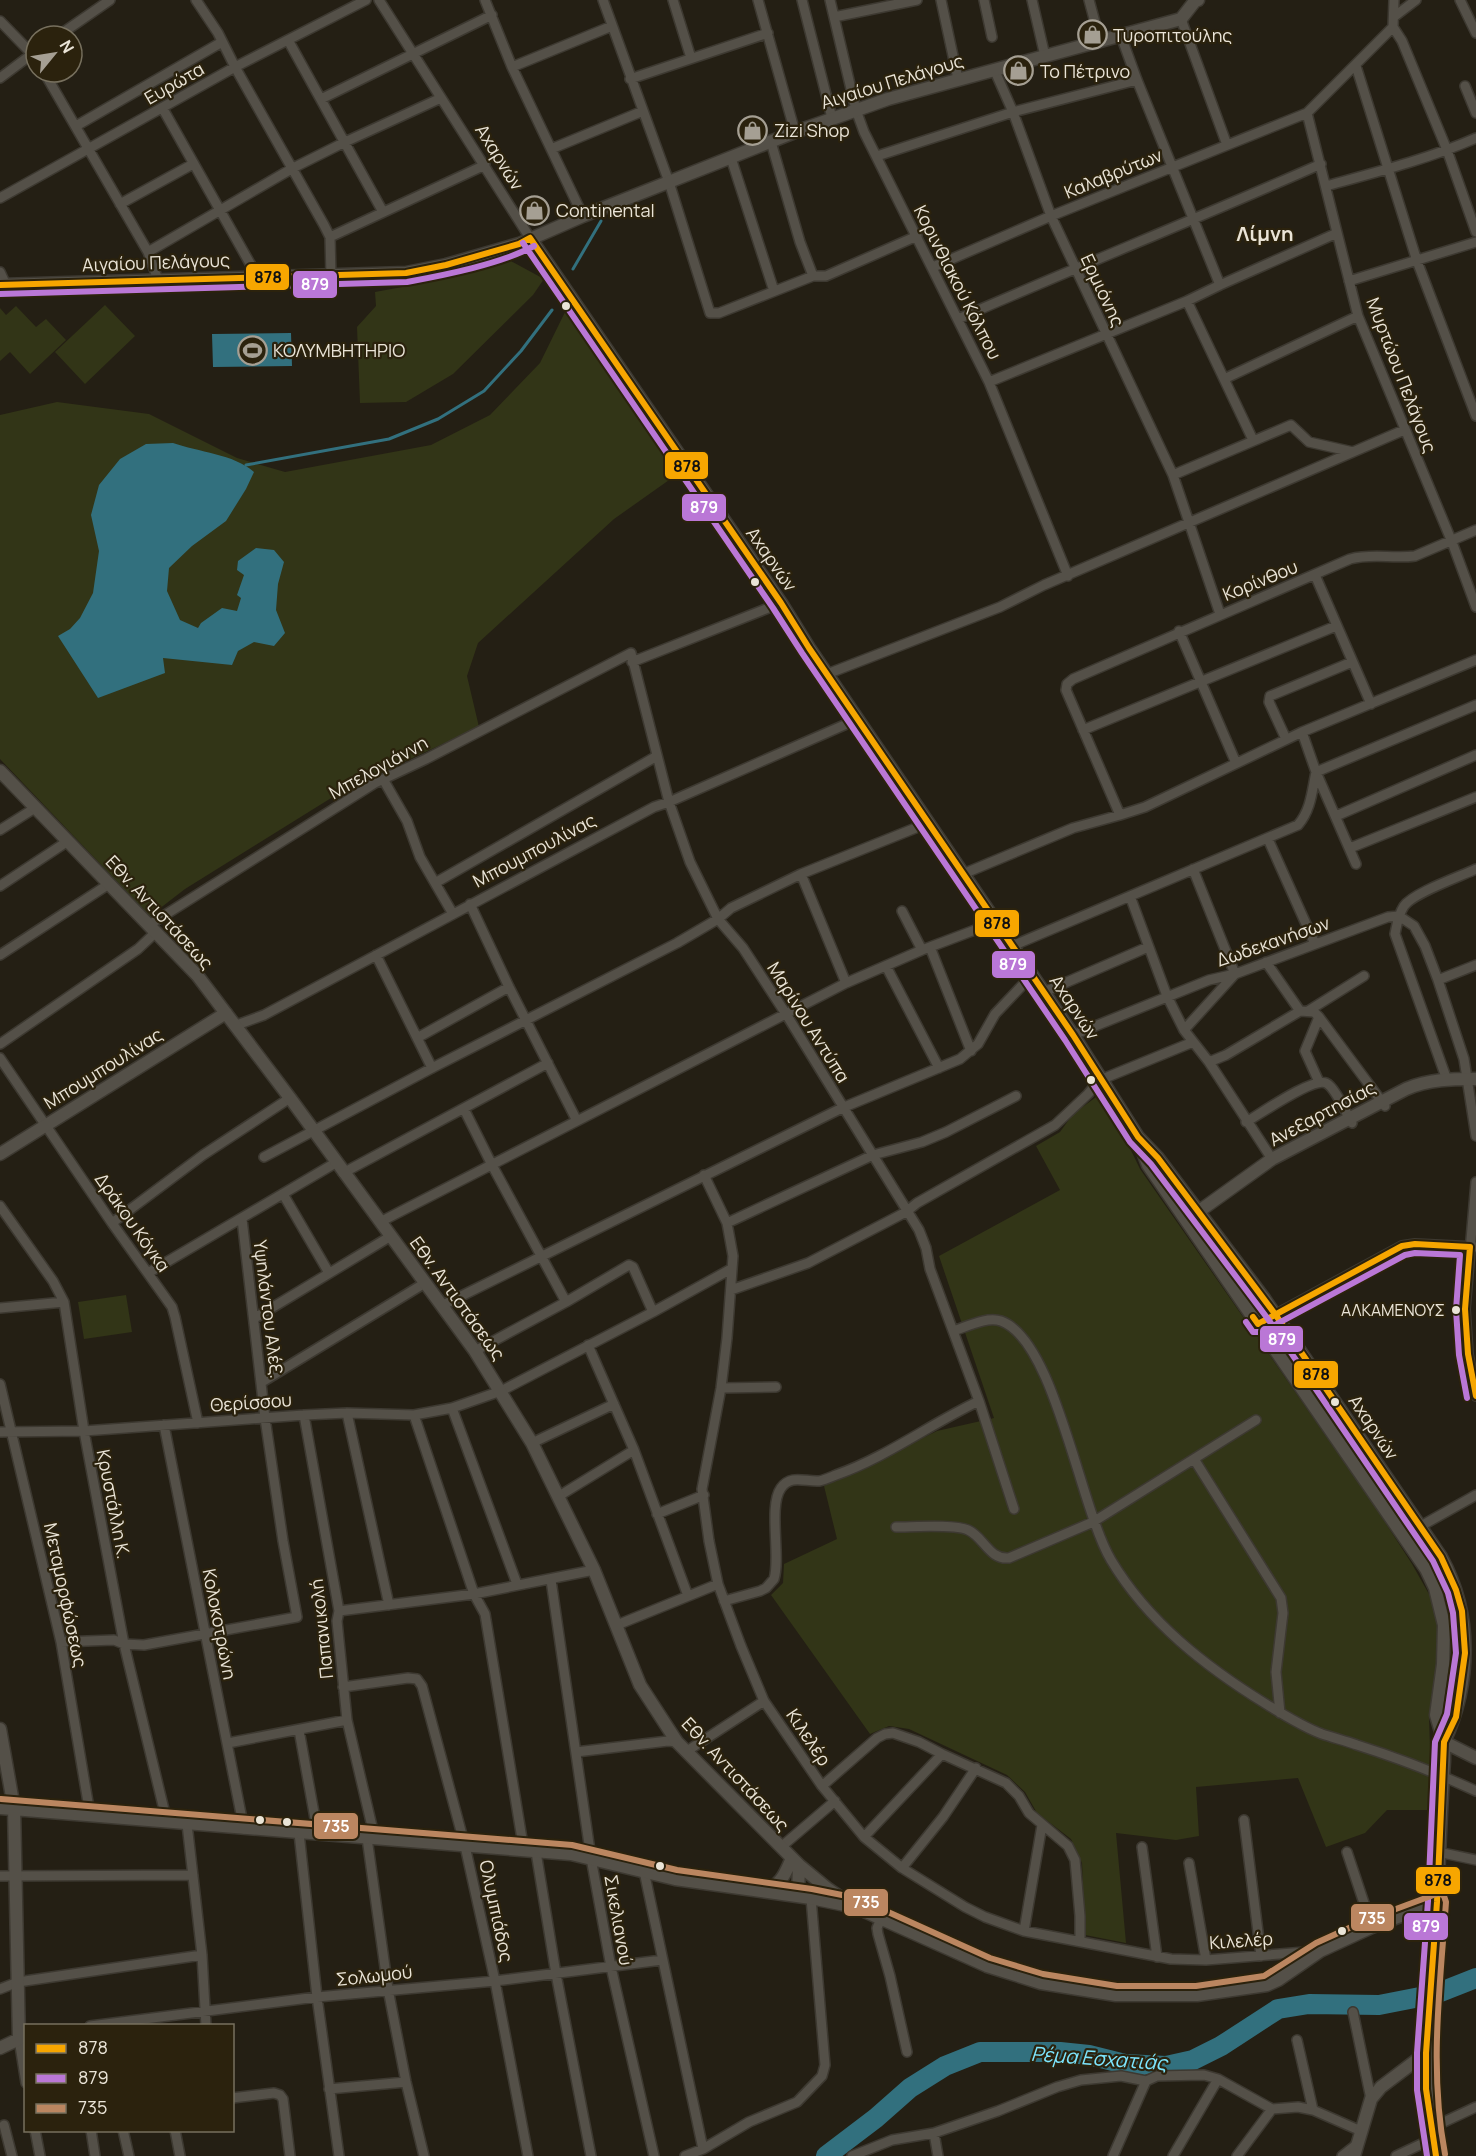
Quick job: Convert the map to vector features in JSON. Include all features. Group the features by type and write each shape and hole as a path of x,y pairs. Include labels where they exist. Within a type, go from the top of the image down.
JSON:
{"street":[{"path":"75,24 110,0"},
{"path":"196,0 222,42 330,237 331,276"},
{"name":"Ευρώτα","path":"0,198 235,67 366,0"},
{"name":"Αχαρνών","path":"379,0 530,238 781,603 1073,1035 1138,1137 1158,1158 1275,1314 1421,1526 1449,1573 1462,1611 1464,1671 1456,1717 1444,1742"},
{"path":"485,0 512,67 583,216"},
{"path":"603,0 669,182 710,313 719,313 813,276 826,276 917,236"},
{"path":"673,0 691,58"},
{"path":"758,0 795,132"},
{"path":"802,0 832,118"},
{"name":"Κορινθιακού Κόλπου","path":"830,0 856,110 989,382 1068,576"},
{"path":"834,16 917,0"},
{"path":"941,0 958,79"},
{"path":"984,0 992,37"},
{"path":"1032,0 1045,56"},
{"path":"1089,0 1100,41"},
{"path":"1196,0 1181,19 1227,145"},
{"path":"1307,113 1393,27 1394,0"},
{"path":"1395,16 1416,0"},
{"path":"1460,0 1476,33"},
{"path":"321,99 492,15"},
{"name":"Αιγαίου Πελάγους","path":"3,285 406,273 446,265 489,251 497,246 530,238 832,118 958,79 1181,19"},
{"path":"0,21 24,44"},
{"path":"512,67 612,26"},
{"path":"1393,27 1402,41 1447,150 1476,232"},
{"path":"630,79 768,33"},
{"path":"1121,36 1220,285"},
{"path":"288,40 383,212"},
{"path":"76,126 222,42"},
{"path":"0,78 24,62"},
{"path":"1356,66 1417,261 1476,416"},
{"name":"Ερμιόνης","path":"994,69 1013,112 1051,216 1173,475 1220,614"},
{"path":"877,156 1013,112 1137,80"},
{"path":"51,84 148,252 158,280"},
{"path":"1465,86 1476,113"},
{"path":"148,252 293,168 441,98"},
{"path":"163,109 252,267 253,278"},
{"path":"551,149 643,111"},
{"name":"Καλαβρύτων","path":"933,267 1051,216 1307,113"},
{"name":"Μυρτώου Πελάγους","path":"1307,113 1358,316 1474,592 1476,607"},
{"path":"1326,186 1387,170 1476,138"},
{"path":"771,142 800,242 813,276"},
{"path":"730,158 774,291"},
{"path":"120,204 193,164"},
{"path":"958,319 1075,268 1194,221 1321,164"},
{"path":"330,237 485,165"},
{"path":"989,382 1187,301 1337,233"},
{"path":"1349,281 1476,242"},
{"path":"0,272 3,285"},
{"path":"1187,301 1253,440"},
{"path":"1224,378 1358,316"},
{"path":"1173,475 1291,425 1309,442 1353,452"},
{"path":"827,674 1000,607 1404,430"},
{"name":"Κορίνθου","path":"1083,730 1066,690 1067,684 1073,679 1179,631 1350,559 1366,555 1404,558 1415,556 1476,531"},
{"path":"1315,575 1371,704"},
{"name":"Μπελογιάννη","path":"0,1044 138,949 152,928 383,779 631,658 781,603"},
{"path":"1120,815 1083,730 1336,626"},
{"path":"1179,631 1236,763"},
{"name":"Μαρίνου Αντύπα","path":"631,658 669,802 690,862 718,919 743,948 786,1014 923,1241 930,1269 979,1401 1014,1509"},
{"path":"963,874 1072,828 1145,807 1286,739 1476,660"},
{"path":"1286,739 1269,702 1270,696 1352,662"},
{"path":"1316,772 1476,705"},
{"name":"Μπουμπουλίνας","path":"234,1026 264,1015 654,807 858,719"},
{"path":"1302,732 1316,772 1356,864"},
{"path":"1336,816 1476,755"},
{"path":"435,883 657,756"},
{"name":"Εθν. Αντιστάσεως","path":"0,771 197,975 475,1351 501,1391 559,1496 594,1570 640,1685 678,1742 796,1862 828,1889 855,1907"},
{"path":"1012,946 1298,825 1305,817 1309,806 1316,772"},
{"path":"383,779 407,820 420,857 453,914"},
{"path":"1350,848 1476,797"},
{"path":"0,830 35,808"},
{"path":"264,1157 526,1019 677,943 718,919 731,908 801,874 928,823"},
{"path":"1268,839 1315,944"},
{"path":"0,886 68,841"},
{"path":"1184,1030 1235,974 1193,869"},
{"path":"1447,1080 1395,934 1399,916 1405,904 1476,869"},
{"path":"801,874 846,983"},
{"path":"0,955 109,884"},
{"path":"1130,896 1167,996 1184,1030 1209,1062 1272,1160"},
{"path":"470,904 577,1121"},
{"path":"902,911 926,949 971,1051"},
{"path":"1399,916 1414,926 1425,946 1438,980 1472,1079 1469,1098 1476,1136"},
{"name":"Δωδεκανήσων","path":"1073,1035 1209,980 1235,974 1388,917 1399,916"},
{"path":"380,1222 846,983 996,922"},
{"path":"1044,992 1148,947"},
{"path":"376,955 432,1068"},
{"path":"1266,962 1304,1011 1314,1012 1319,1017 1384,1104"},
{"path":"1438,980 1476,965"},
{"path":"886,966 939,1068"},
{"path":"441,1306 842,1108 960,1059 971,1051 985,1035 995,1014 1032,975"},
{"path":"1209,1062 1226,1055 1364,976"},
{"path":"417,1038 509,987"},
{"name":"Μπουμπουλίνας","path":"0,1154 226,1013"},
{"path":"1319,1017 1305,1051 1319,1082"},
{"path":"731,1290 808,1263 906,1212 939,1190 1055,1125 1100,1080 1193,1042"},
{"name":"Δράκου Κόγκα","path":"0,1058 172,1307 198,1423"},
{"path":"148,1273 283,1194 464,1109 548,1063"},
{"name":"Ανεξαρτησίας","path":"1198,1212 1272,1160 1384,1104 1419,1083 1472,1079"},
{"path":"1246,1122 1306,1086 1319,1082 1326,1083 1332,1088 1351,1121"},
{"path":"727,1223 873,1155 922,1142 981,1116 1016,1096"},
{"path":"112,1223 203,1155 290,1098"},
{"path":"464,1109 566,1302"},
{"name":"Αχαρνών","path":"1138,1137 1148,1165 1431,1579 1444,1625 1443,1664 1436,1715 1444,1742 1443,1775 1426,2053 1426,2089 1436,2156"},
{"name":"Κιλελέρ","path":"704,1175 727,1223 732,1242 731,1290 721,1388 703,1482 709,1541 718,1584 764,1701 822,1786 864,1837 902,1868 965,1907 1024,1931 1157,1957 1185,1960 1320,1951"},
{"path":"1476,1182 1473,1247 1465,1309 1468,1354 1476,1396"},
{"path":"283,1194 329,1274"},
{"name":"Κρυστάλλη Κ.","path":"0,1206 53,1281 64,1302 84,1431 124,1644 167,1822"},
{"name":"Υψηλάντου Αλέξ.","path":"206,1635 297,1617 265,1418 242,1219"},
{"path":"255,1318 391,1236"},
{"path":"1258,1324 1402,1246 1415,1244 1473,1247"},
{"path":"475,1351 631,1265 653,1312"},
{"name":"Θερίσσου","path":"0,1432 84,1431 347,1413 414,1415 452,1408 501,1391 731,1269"},
{"path":"262,1382 424,1283"},
{"path":"0,1308 64,1302"},
{"path":"952,1331 999,1320 1018,1333 1029,1345 1049,1384 1093,1522 1111,1561 1157,1619 1181,1643 1210,1666 1280,1713 1321,1734 1443,1775 1476,1791"},
{"path":"588,1345 634,1450 688,1596"},
{"name":"Μεταμορφώσεως","path":"0,1384 61,1642 90,1814"},
{"path":"721,1388 776,1387"},
{"path":"724,1601 760,1591 774,1579 777,1503 780,1490 785,1485 799,1478 822,1480 842,1473 891,1451 947,1416 979,1401"},
{"path":"531,1443 614,1404"},
{"path":"452,1408 517,1584"},
{"path":"347,1413 389,1605"},
{"name":"Παπανικολή","path":"304,1415 339,1611 337,1621 347,1720 371,1838 388,1989 406,2082 424,2156"},
{"path":"414,1415 474,1594 485,1614 591,2156"},
{"path":"896,1527 969,1530 995,1556 1003,1559 1009,1558 1093,1522 1256,1420"},
{"name":"Κολοκοτρώνη","path":"164,1425 244,1828"},
{"path":"559,1496 634,1450"},
{"path":"1194,1459 1281,1599 1283,1613 1276,1672 1280,1713"},
{"path":"657,1514 704,1495"},
{"path":"1421,1526 1476,1495"},
{"path":"339,1611 474,1594 594,1570"},
{"name":"Σικελιανού","path":"551,1580 591,1858 611,1967 654,2156"},
{"path":"617,1625 718,1584"},
{"path":"61,1642 114,1640 124,1644 144,1645 206,1635"},
{"name":"Ολυμπιάδος","path":"343,1687 408,1678 417,1679 422,1686 465,1846 495,1981 528,2156"},
{"path":"687,1751 764,1701"},
{"path":"228,1743 347,1720"},
{"path":"0,1729 14,1808 18,1982 24,2060"},
{"path":"299,1730 318,1835"},
{"path":"822,1786 877,1738 893,1733 920,1742 1006,1783 1019,1796 1029,1813 1068,1846 1075,1860 1080,1941"},
{"path":"576,1752 668,1741 678,1742"},
{"path":"1444,1742 1476,1758"},
{"path":"864,1837 942,1754"},
{"path":"902,1868 943,1817 976,1768"},
{"path":"781,1847 835,1801"},
{"path":"0,1808 530,1851 591,1858 675,1879 811,1898 855,1907 987,1966 1041,1983 1116,1995 1197,1995 1267,1985 1320,1951 1372,1927 1437,1902"},
{"path":"1244,1820 1261,1956"},
{"path":"188,1824 202,1955 206,2024"},
{"path":"1024,1931 1042,1825"},
{"path":"299,1833 317,1997 339,2156"},
{"path":"1142,1847 1157,1957"},
{"path":"1347,1852 1372,1927"},
{"path":"1438,1852 1476,1860"},
{"path":"760,1891 778,1884 796,1862"},
{"path":"796,1862 798,1896"},
{"path":"1189,1863 1206,1960"},
{"path":"644,1871 703,2149"},
{"path":"0,1876 193,1875"},
{"path":"685,2156 703,2149 750,2122 797,2102 824,2071 811,1898"},
{"path":"881,1920 877,1928 878,1934 907,2052"},
{"path":"0,1989 18,1982 202,1955"},
{"name":"Σολωμού","path":"106,2024 154,2021 204,2010 388,1989 495,1981 662,1960"},
{"path":"1353,2012 1371,2099"},
{"path":"0,2048 22,2038"},
{"path":"1297,2040 1313,2110"},
{"path":"1342,2156 1355,2150 1371,2099 1381,2087 1426,2053"},
{"path":"852,2156 892,2140 934,2133 998,2111 1057,2087 1081,2080 1121,2076 1146,2081 1157,2076 1204,2075 1218,2079 1272,2109 1299,2107 1313,2110 1361,2131"},
{"path":"1173,2156 1218,2079"},
{"path":"1113,2156 1146,2081"},
{"path":"329,2088 406,2082"},
{"path":"234,2098 274,2093 284,2099 290,2156"},
{"path":"1396,2156 1476,2107"},
{"path":"1237,2156 1272,2109"},
{"path":"4,2125 12,2156"},
{"path":"35,2132 39,2156"},
{"path":"91,2132 94,2156"},
{"path":"123,2132 129,2156"},
{"path":"175,2132 180,2156"},
{"path":"934,2133 938,2156"}],"green space":[{"path":"509,260 544,279 533,295 453,374 406,402 360,403 357,327 376,306 375,292 451,278"},
{"path":"105,305 135,336 85,384 55,352"},
{"path":"16,306 36,327 46,319 66,340 30,374 10,352 0,361 0,308 6,315"},
{"path":"567,308 679,473 614,519 478,643 467,676 479,727 344,790 185,889 150,916 0,759 0,415 57,402 149,414 237,458 285,472 431,445 490,415 540,363"},
{"path":"1103,1092 1140,1169 1374,1505 1412,1564 1434,1603 1442,1638 1429,1716 1432,1810 1387,1810 1365,1833 1326,1847 1298,1778 1196,1787 1199,1836 1176,1840 1116,1833 1126,1943 1085,1935 1082,1863 1071,1839 1037,1813 1025,1792 1007,1775 909,1729 889,1726 870,1734 771,1595 783,1583 784,1564 837,1539 824,1486 937,1431 994,1418 939,1256 1060,1190 1036,1146 1060,1132 1073,1114"},
{"path":"126,1295 132,1332 84,1339 78,1302"}],"water":[{"name":"ΚΟΛΥΜΒΗΤΗΡΙΟ","path":"291,333 292,366 213,367 212,334"},
{"path":"173,443 226,457 254,472 226,521 192,546 169,568 167,591 180,620 198,628 201,623 222,608 237,611 241,598 237,595 244,575 237,570 238,561 256,548 274,550 284,562 278,584 276,610 285,633 274,646 254,642 238,651 232,665 163,658 165,673 98,698 58,636 70,629 80,618 93,593 99,551 91,515 99,485 120,459 146,444"}],"waterway":[{"path":"573,269 601,221"},
{"path":"246,465 389,439 438,419 484,391 521,351 552,310"},
{"name":"Ρέμα Εσχατιάς","path":"1438,1993 1476,1978"},
{"name":"Ρέμα Εσχατιάς","path":"826,2156 876,2118 910,2088 945,2066 980,2052 1060,2052 1089,2055 1125,2064 1166,2066 1193,2060 1221,2046 1278,2009 1309,2004 1379,2005 1425,1996"}],"transit line":[{"name":"878","path":"530,238 781,603 809,648 1073,1035 1138,1137 1158,1158 1275,1314 1441,1557 1456,1590 1462,1611 1465,1653 1456,1717 1444,1742 1437,1902 1426,2053 1426,2089 1436,2156"},
{"name":"878","path":"0,285 406,273 446,265 519,244 530,238"},
{"name":"879","path":"523,243 1065,1040 1130,1142 1151,1164 1268,1319 1433,1561 1448,1593 1453,1613 1456,1653 1447,1714 1435,1742 1428,1901 1417,2053 1417,2090 1427,2156"},
{"name":"879","path":"0,294 407,282 489,263 534,246"},
{"name":"878","path":"1253,1317 1258,1324 1402,1246 1415,1244 1470,1247 1465,1309 1468,1354 1476,1396"},
{"name":"879","path":"1246,1322 1253,1332 1262,1332 1405,1255 1415,1253 1460,1255 1456,1310 1459,1355 1467,1398"},
{"name":"735","path":"1,1799 572,1845 677,1870 812,1889 857,1898 990,1958 1043,1974 1117,1986 1196,1986 1264,1976 1316,1943 1369,1919 1439,1893 1444,1896 1446,1902 1437,2028 1440,2123 1445,2154"}],"place":[{"name":"Τυροπιτούλης","path":"1092,35"},
{"name":"Το Πέτρινο","path":"1019,71"},
{"name":"Zizi Shop","path":"753,130"},
{"name":"Continental","path":"535,210"},
{"name":"ΚΟΛΥΜΒΗΤΗΡΙΟ","path":"252,350"},
{"name":"ΑΛΚΑΜΕΝΟΥΣ","path":"1456,1310"}],"district":[{"name":"Λίμνη","path":"1265,233"}]}
